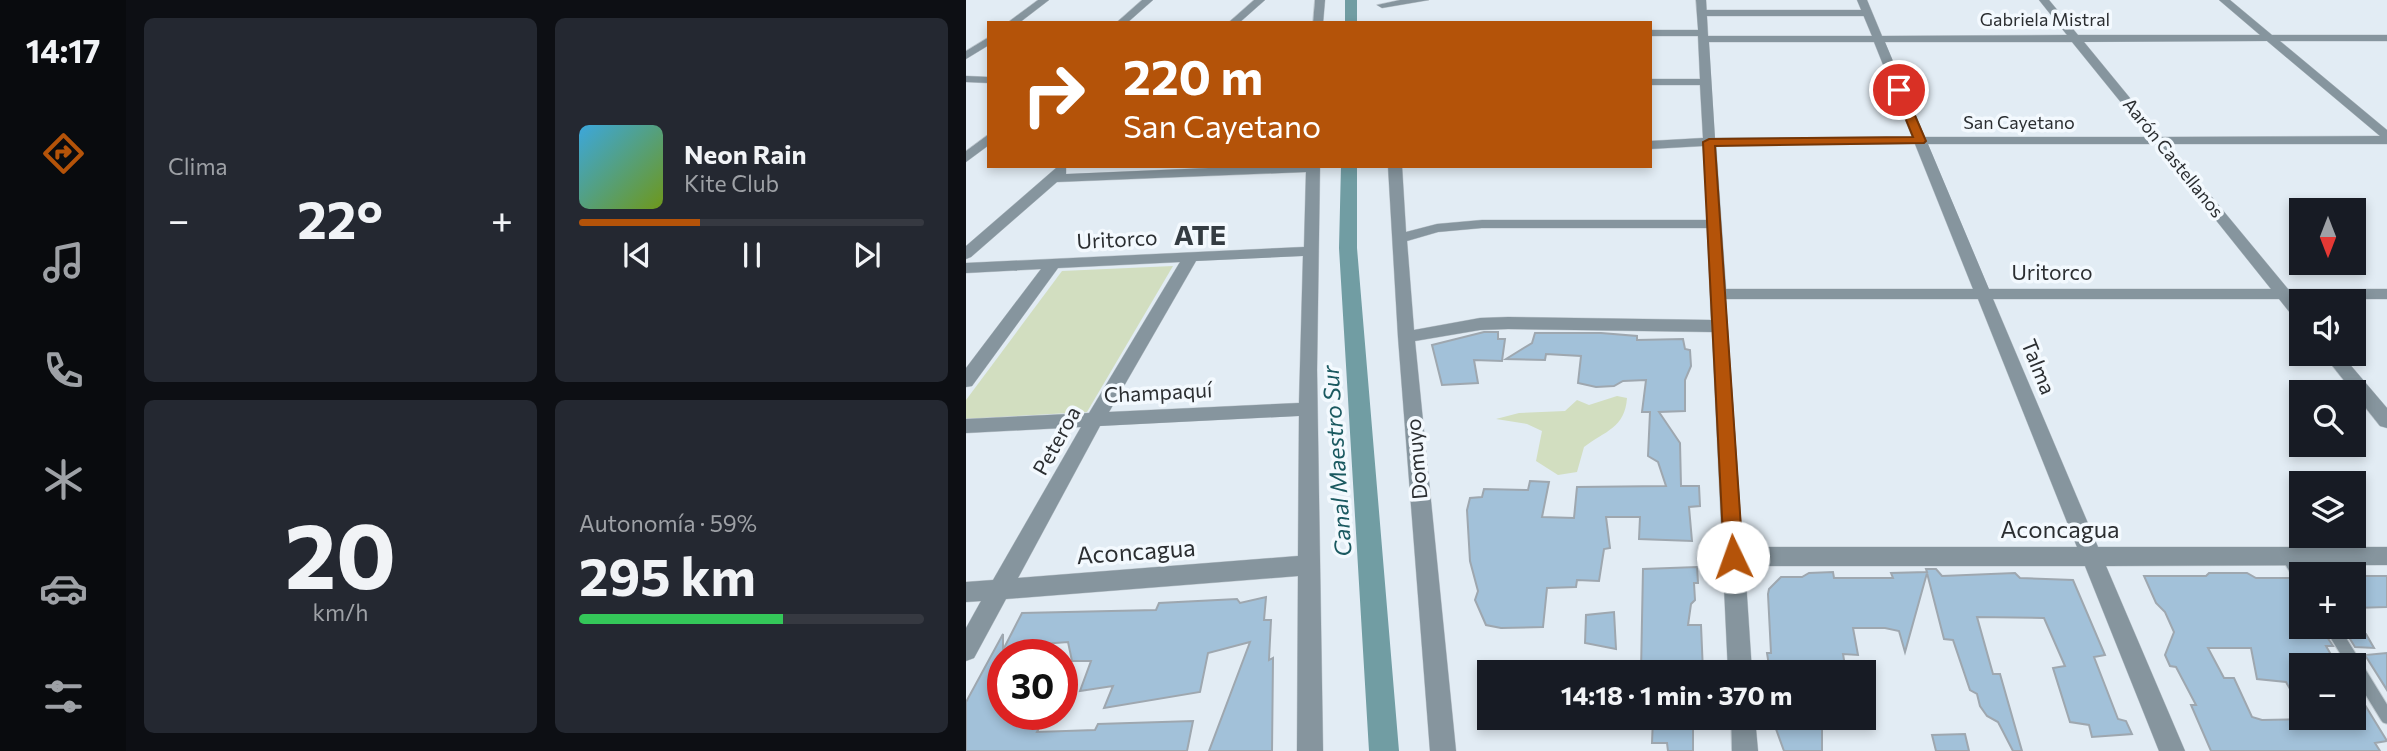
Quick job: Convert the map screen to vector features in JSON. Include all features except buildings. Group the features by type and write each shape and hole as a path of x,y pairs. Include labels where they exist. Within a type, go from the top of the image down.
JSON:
{"street":[{"path":"1016,21 1044,0"},
{"path":"1123,21 1148,0"},
{"path":"1235,21 1260,0"},
{"path":"1318,21 1320,0"},
{"path":"1383,6 1424,0"},
{"name":"Aarón Castellanos","path":"2044,0 2289,300"},
{"path":"2224,0 2387,138"},
{"path":"1701,7 1739,660"},
{"name":"Talma","path":"1865,7 2172,751"},
{"name":"Gabriela Mistral","path":"1652,33 1878,38 2387,37"},
{"path":"966,56 987,41"},
{"path":"966,79 987,79"},
{"path":"1652,82 1705,82"},
{"name":"San Cayetano","path":"1652,145 1709,142 2387,138"},
{"path":"966,158 987,140"},
{"path":"966,254 1065,168"},
{"path":"1054,178 1289,168"},
{"path":"1310,751 1309,409 1313,168"},
{"name":"Domuyo","path":"1395,168 1406,337 1443,751"},
{"path":"1400,238 1437,229 1482,224 1714,224"},
{"name":"Uritorco","path":"966,268 1311,251"},
{"name":"Peteroa","path":"966,650 1095,419 1191,257"},
{"path":"966,381 1052,264"},
{"name":"Uritorco","path":"1718,294 2387,294"},
{"path":"1406,337 1480,324 1507,323 1720,326"},
{"path":"2342,366 2387,421"},
{"name":"Champaquí","path":"966,426 1309,409"},
{"name":"Aconcagua","path":"1733,557 2387,556"},
{"name":"Aconcagua","path":"966,592 1310,565"},
{"path":"1744,730 1745,751"}],"lane":[{"path":"1701,7 1865,7"},
{"path":"2288,556 2292,562"},
{"path":"2339,639 2387,716"}],"green space":[{"path":"1173,266 1087,412 966,419 966,400 1062,271"},
{"path":"1617,396 1627,398 1622,416 1613,428 1584,447 1577,472 1558,475 1536,461 1542,431 1527,424 1496,419 1519,413 1565,411 1577,400 1589,405"}],"waterway":[{"name":"Canal Maestro Sur","path":"1351,0 1351,21"},
{"name":"Canal Maestro Sur","path":"1349,168 1348,248 1384,751"}],"district":[{"name":"ATE","path":"1200,235"}],"route":[{"path":"1733,557 1709,142 1920,141 1899,90"}]}
